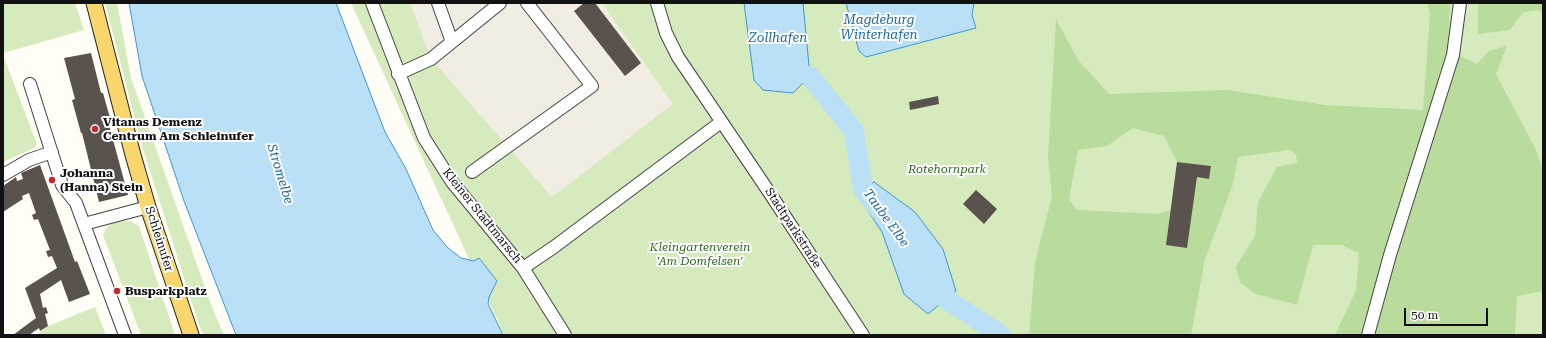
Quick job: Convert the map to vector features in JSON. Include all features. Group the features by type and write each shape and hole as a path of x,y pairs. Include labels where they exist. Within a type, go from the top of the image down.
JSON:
{"main road":[{"name":"Schleinufer","path":"94,3 148,207 191,335"}],"street":[{"name":"Kleiner Stadtmarsch","path":"372,3 398,74 424,138 452,182 523,268 565,335"},
{"path":"438,3 452,42"},
{"path":"398,74 431,59 500,3"},
{"path":"472,172 592,86 527,3"},
{"name":"Stadtparkstraße","path":"657,3 666,33 678,57 772,195 864,335"},
{"path":"1368,335 1390,255 1453,55 1460,3"},
{"path":"30,84 62,185 76,203 125,335"},
{"path":"523,268 548,252 721,122"},
{"path":"3,175 26,162 52,152"},
{"path":"84,224 148,207"}],"green space":[{"path":"3,3 75,3 84,30 3,53"},
{"path":"105,3 117,3 131,78 212,307 224,335 203,335 199,325 142,146"},
{"name":"Rotehornpark","path":"351,3 1543,3 1543,335 504,335"},
{"path":"1427,3 1450,3 1448,50 1477,64 1489,51 1507,46 1496,74 1536,150 1543,169 1543,291 1517,296 1515,335 1335,335 1356,290 1359,253 1342,245 1313,245 1297,305 1255,294 1240,282 1236,267 1255,236 1258,202 1277,167 1297,163 1296,154 1290,150 1238,157 1233,184 1205,259 1191,335 1029,335 1035,262 1052,196 1048,157 1056,19 1078,60 1109,94 1227,90 1325,105 1423,110 1430,13","holes":["1133,128 1164,136 1177,162 1211,166 1209,179 1197,177 1186,248 1166,245 1171,210 1158,214 1077,210 1069,199 1078,150 1107,146"]},
{"path":"1478,3 1543,3 1543,14 1538,10 1523,12 1510,30 1478,34"},
{"path":"3,55 37,144 34,148 3,162"},
{"path":"130,221 139,226 175,335 141,335 103,235 107,227 113,222"},
{"path":"95,307 106,335 36,335 48,326"}],"shaded area":[{"path":"410,3 602,3 673,104 552,197 431,59"}],"water":[{"name":"Stromelbe","path":"129,3 336,3 385,132 406,169 433,230 447,247 461,258 474,261 479,258 497,281 489,297 488,304 503,335 236,335 184,201 142,76"},
{"name":"Zollhafen","path":"744,3 803,3 810,76 793,93 763,90 754,80"},
{"name":"Magdeburg Winterhafen","path":"846,3 974,3 972,15 976,28 866,57 859,51"},
{"path":"874,182 915,212 943,249 956,291 928,314 904,294 882,232 862,202 863,189"}],"building":[{"path":"584,3 595,3 641,63 625,76 574,11"},
{"name":"Vitanas Demenz Centrum Am Schleinufer","path":"91,53 101,93 103,93 112,125 109,125 128,195 99,202 82,133 72,100 75,99 64,58"},
{"path":"938,96 939,104 910,110 909,102"},
{"path":"1177,162 1211,166 1209,179 1197,177 1187,248 1166,245"},
{"path":"40,165 75,262 77,261 90,294 69,302 61,280 40,294 43,308 46,307 48,313 45,314 48,326 40,331 39,328 29,335 13,335 36,318 25,288 57,268 52,256 48,257 46,251 50,250 38,219 34,220 32,215 36,213 29,193 22,196 23,199 3,212 3,186 16,177 17,181 23,179 21,173"},
{"path":"976,190 997,209 984,224 963,204"}],"waterway":[{"name":"Taube Elbe","path":"810,76 854,131 863,189 880,211"},
{"name":"Taube Elbe","path":"929,277 946,299 1001,335"}],"place":[{"name":"Vitanas Demenz Centrum Am Schleinufer","path":"95,129"},
{"name":"Johanna (Hanna) Stein","path":"52,180"},
{"name":"Busparkplatz","path":"117,291"}],"park label":[{"name":"Kleingartenverein 'Am Domfelsen'","path":"700,254"}]}
